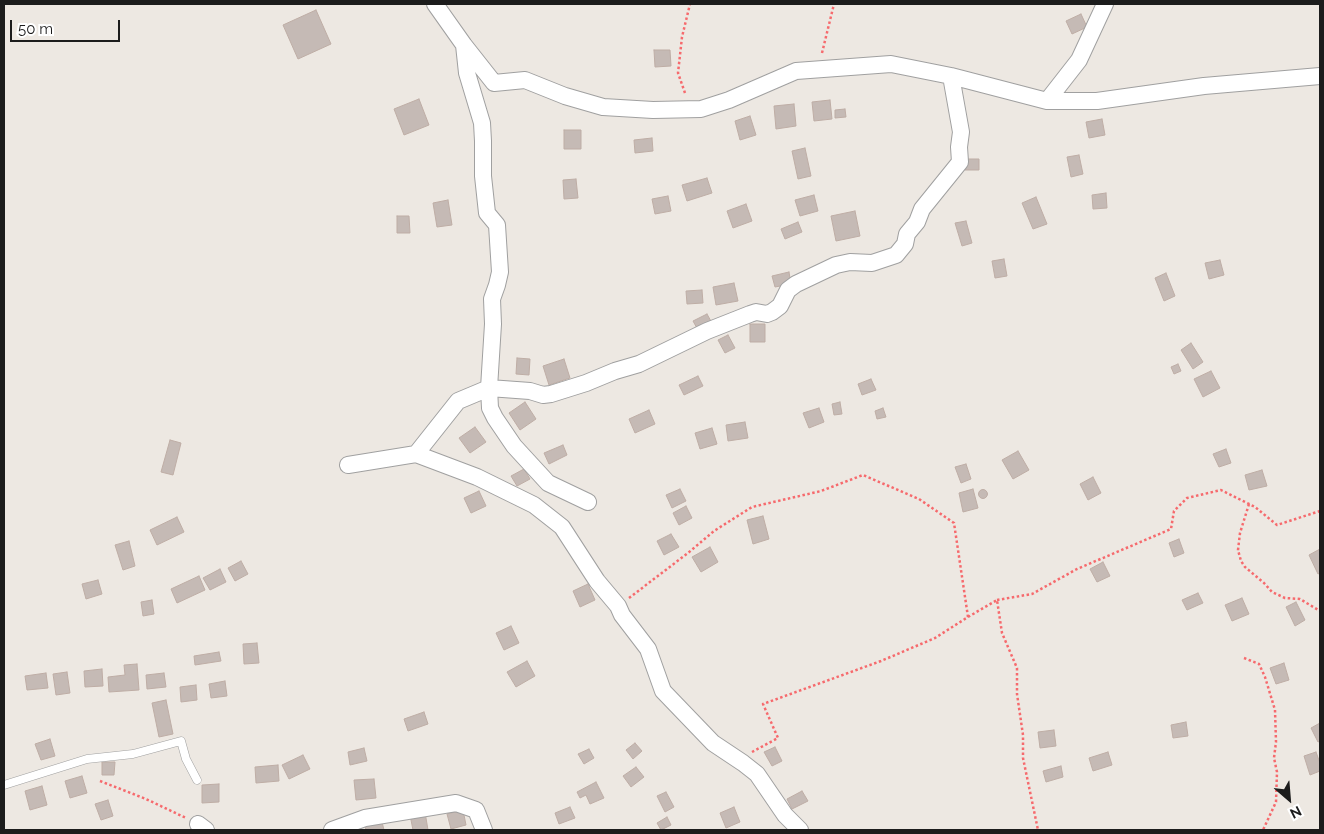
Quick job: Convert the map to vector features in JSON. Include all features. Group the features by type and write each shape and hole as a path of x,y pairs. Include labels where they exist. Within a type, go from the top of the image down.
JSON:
{"street":[{"path":"435,4 494,83"},
{"path":"1047,101 1079,60 1104,4"},
{"path":"464,45 467,73 482,123 484,141 483,176 487,213 497,225 500,272 492,299 490,408 514,446 548,483 588,502"},
{"path":"467,73 494,83 525,80 565,96 603,107 653,110 701,108 729,100 796,70 891,64 951,76 1047,101 1097,101 1204,86 1320,76"},
{"path":"416,454 458,401 489,388 551,394 586,383 615,371 639,364 707,331 750,314 756,312 767,314 772,312 780,306 788,290 796,284 836,265 850,262 872,263 896,255 905,244 907,234 917,222 922,209 960,162 959,146 961,132 951,76"},
{"path":"348,465 416,454 477,476 534,505 562,527 597,581 618,606 622,615 648,649 664,691 713,744 757,774 785,815 800,830"},
{"path":"332,830 365,818 456,803 476,810 484,830"}],"lane":[{"path":"4,785 87,759 133,754 180,741 186,759 197,780"}],"path":[{"path":"690,4 682,37 678,73 691,109"},
{"path":"819,68 834,4"},
{"path":"618,606 714,531 752,507 821,491 863,475 919,500 954,523 968,617"},
{"path":"736,758 751,753 778,738 763,704 881,662 935,638 998,600 1032,594 1077,569 1171,529 1174,511 1187,498 1221,490 1249,504 1278,526 1320,511"},
{"path":"1249,504 1240,533 1238,550 1241,561 1272,592 1285,598 1300,599 1320,611"},
{"path":"998,600 1002,633 1017,668 1017,694 1023,736 1023,758 1038,830"},
{"path":"1244,658 1259,664 1275,710 1276,742 1274,758 1278,772 1276,802 1263,830"},
{"path":"100,781 146,799 202,827"}],"building":[{"path":"316,10 331,44 298,59 283,25"},
{"path":"1081,14 1087,27 1072,34 1066,21"},
{"path":"654,50 670,50 671,66 655,67"},
{"path":"419,99 429,125 404,135 394,109"},
{"path":"830,100 832,119 814,121 812,102"},
{"path":"794,104 796,126 776,129 774,106"},
{"path":"845,109 846,117 835,118 835,110"},
{"path":"750,116 756,135 740,140 735,121"},
{"path":"1102,119 1105,135 1089,138 1086,122"},
{"path":"564,130 581,130 581,149 564,149"},
{"path":"652,138 653,151 635,153 634,140"},
{"path":"805,148 811,176 798,179 792,151"},
{"path":"1079,155 1083,174 1071,177 1067,157"},
{"path":"965,159 979,159 979,170 965,170"},
{"path":"707,178 712,193 687,201 682,185"},
{"path":"576,179 578,198 564,199 563,180"},
{"path":"1106,193 1107,208 1093,209 1092,195"},
{"path":"814,195 818,211 800,216 795,200"},
{"path":"668,196 671,211 655,214 652,199"},
{"path":"1036,197 1047,224 1033,229 1022,203"},
{"path":"448,200 452,225 437,227 433,203"},
{"path":"746,204 752,221 733,228 727,211"},
{"path":"855,211 860,236 836,241 831,216"},
{"path":"397,216 409,216 410,233 397,233"},
{"path":"966,221 972,243 962,246 955,223"},
{"path":"798,222 802,232 785,239 781,229"},
{"path":"1004,259 1007,276 995,278 992,261"},
{"path":"1220,260 1224,275 1209,279 1205,263"},
{"path":"789,272 791,284 775,287 772,276"},
{"path":"1166,273 1175,296 1164,301 1155,278"},
{"path":"734,283 738,301 716,305 713,287"},
{"path":"702,290 703,303 687,304 686,291"},
{"path":"707,314 712,323 698,330 693,321"},
{"path":"750,324 765,324 765,342 750,342"},
{"path":"728,335 735,348 725,353 718,340"},
{"path":"1191,343 1203,362 1193,369 1181,350"},
{"path":"517,358 530,359 529,375 516,374"},
{"path":"564,359 570,378 549,385 543,366"},
{"path":"1178,364 1181,371 1174,374 1171,367"},
{"path":"1211,371 1220,388 1203,397 1194,379"},
{"path":"698,376 703,386 684,395 679,385"},
{"path":"871,379 876,390 862,395 858,384"},
{"path":"525,402 536,419 520,430 509,413"},
{"path":"840,402 842,414 834,415 832,404"},
{"path":"819,408 824,422 809,428 803,413"},
{"path":"883,408 886,417 877,419 875,411"},
{"path":"649,410 655,424 635,433 629,419"},
{"path":"745,422 748,438 728,441 726,425"},
{"path":"475,427 486,442 470,453 459,438"},
{"path":"712,428 717,444 700,449 695,433"},
{"path":"170,440 181,443 173,475 161,472"},
{"path":"563,445 567,455 549,464 544,453"},
{"path":"1226,449 1231,463 1219,467 1213,454"},
{"path":"1018,451 1029,470 1013,479 1002,460"},
{"path":"966,464 971,479 961,483 955,467"},
{"path":"524,469 530,479 517,486 511,476"},
{"path":"1262,470 1267,486 1249,490 1245,475"},
{"path":"1093,477 1101,493 1088,500 1080,484"},
{"path":"680,489 686,501 672,508 666,495"},
{"path":"973,489 978,508 963,512 959,493"},
{"path":"983,489 988,494 983,499 978,494"},
{"path":"479,491 486,506 471,513 464,498"},
{"path":"686,506 692,518 679,525 673,513"},
{"path":"763,516 769,539 753,544 747,520"},
{"path":"177,517 184,532 157,545 150,530"},
{"path":"671,534 679,547 664,555 657,541"},
{"path":"1179,539 1184,553 1174,557 1169,543"},
{"path":"129,541 135,566 123,570 115,545"},
{"path":"710,547 718,562 701,572 692,557"},
{"path":"1320,549 1320,573 1318,574 1309,555"},
{"path":"241,561 248,574 235,581 228,568"},
{"path":"1103,562 1110,576 1097,582 1090,569"},
{"path":"220,569 226,582 210,590 203,578"},
{"path":"199,576 205,590 177,603 171,589"},
{"path":"98,580 102,594 86,599 82,584"},
{"path":"588,584 595,600 580,607 573,591"},
{"path":"1198,593 1203,603 1187,610 1182,600"},
{"path":"1242,598 1249,614 1232,621 1225,605"},
{"path":"152,600 154,614 143,616 141,602"},
{"path":"1296,602 1305,620 1295,626 1286,607"},
{"path":"511,626 519,643 504,650 496,633"},
{"path":"257,643 259,663 244,664 243,644"},
{"path":"219,652 221,661 195,665 194,656"},
{"path":"527,661 535,676 516,687 507,672"},
{"path":"1284,663 1289,680 1276,684 1270,668"},
{"path":"137,664 139,690 109,692 108,677 125,675 124,665"},
{"path":"102,669 103,686 85,687 84,671"},
{"path":"67,672 70,693 56,695 53,674"},
{"path":"46,673 48,688 27,690 25,676"},
{"path":"164,673 166,687 147,689 146,675"},
{"path":"225,681 227,696 211,698 209,684"},
{"path":"196,685 197,700 181,702 180,687"},
{"path":"166,700 173,734 159,737 152,703"},
{"path":"424,712 428,724 408,731 404,719"},
{"path":"1186,722 1188,736 1173,738 1171,725"},
{"path":"1320,723 1320,741 1318,742 1311,728"},
{"path":"1054,730 1056,746 1040,748 1038,732"},
{"path":"50,739 55,756 41,760 35,744"},
{"path":"635,743 642,751 633,759 626,750"},
{"path":"775,747 782,761 772,766 764,752"},
{"path":"364,748 367,761 350,765 348,752"},
{"path":"589,749 594,758 584,764 578,754"},
{"path":"1108,752 1112,765 1093,771 1089,758"},
{"path":"1316,752 1320,763 1320,771 1310,775 1304,756"},
{"path":"303,755 310,769 289,779 282,765"},
{"path":"102,762 115,762 114,775 102,775"},
{"path":"278,765 279,781 256,783 255,767"},
{"path":"1061,766 1063,777 1046,782 1043,771"},
{"path":"636,767 644,777 631,787 623,776"},
{"path":"82,776 87,793 70,798 65,781"},
{"path":"374,779 376,798 356,800 354,780"},
{"path":"596,782 604,798 590,804 586,795 580,798 577,792"},
{"path":"219,784 219,802 202,803 202,785"},
{"path":"42,786 47,805 30,810 25,791"},
{"path":"802,791 808,801 792,809 787,799"},
{"path":"666,792 674,807 665,812 657,796"},
{"path":"108,800 113,816 101,820 95,804"},
{"path":"570,807 575,818 559,824 555,813"},
{"path":"734,807 740,822 726,828 720,813"},
{"path":"463,810 466,825 451,829 447,814"},
{"path":"425,812 428,830 413,830 410,815"},
{"path":"667,817 671,825 661,830 657,823"},
{"path":"382,822 384,830 366,830 365,826"}]}
